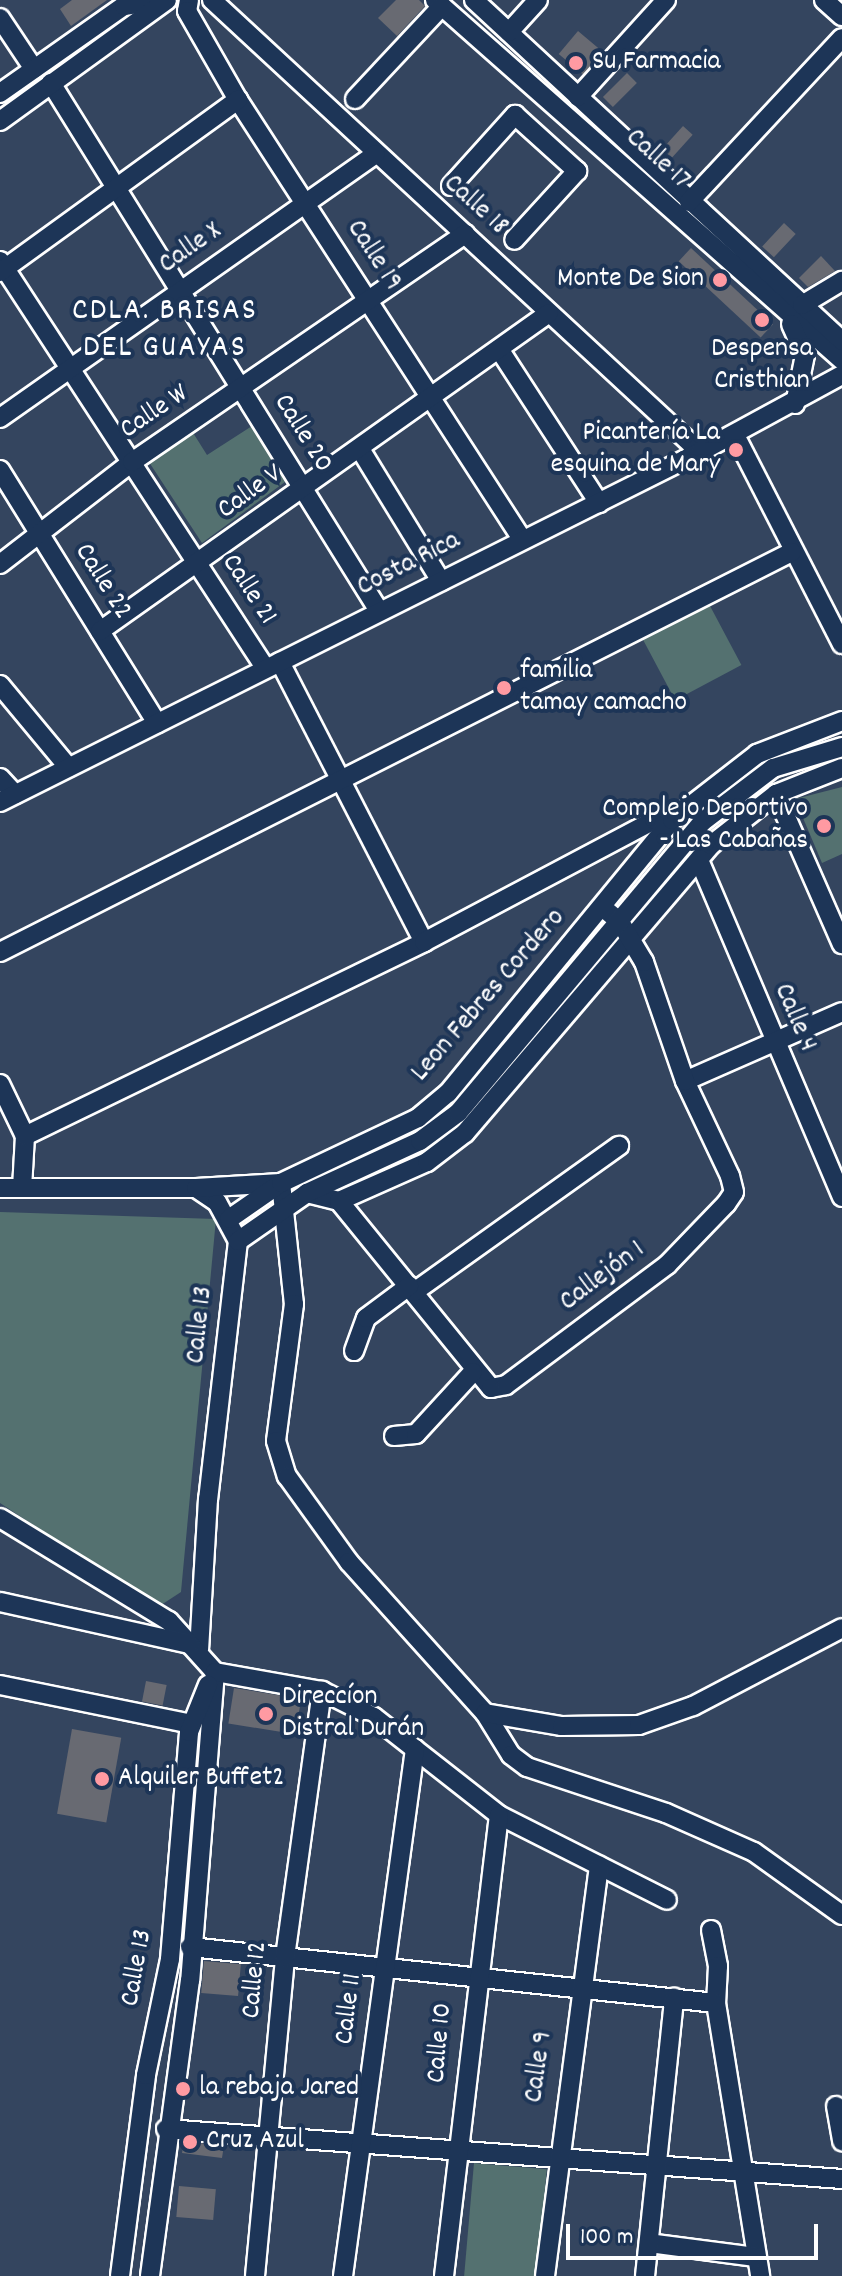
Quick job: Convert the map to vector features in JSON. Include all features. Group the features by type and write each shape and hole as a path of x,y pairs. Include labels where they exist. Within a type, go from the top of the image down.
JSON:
{"street":[{"path":"0,93 124,6 167,0 0,121"},
{"name":"Calle 19","path":"189,0 187,11 238,100 522,539"},
{"name":"Calle 18","path":"212,0 700,452"},
{"name":"Calle 17","path":"474,0 842,341"},
{"path":"509,32 538,0"},
{"path":"578,97 666,0"},
{"path":"355,99 439,3"},
{"name":"Calle 17","path":"439,3 782,312 842,360"},
{"path":"0,18 34,69"},
{"path":"689,202 842,38"},
{"name":"Calle 20","path":"51,83 379,611"},
{"path":"2,267 238,100"},
{"path":"451,186 515,115 577,171 514,240"},
{"path":"543,140 565,116"},
{"name":"Calle X","path":"0,418 375,154"},
{"name":"Calle W","path":"0,564 132,462 370,302 465,234"},
{"name":"Calle 21","path":"2,267 199,565 273,665 343,782 424,942"},
{"path":"802,305 842,281"},
{"path":"782,312 805,355 795,404"},
{"name":"Calle V","path":"100,631 199,565 549,313"},
{"path":"499,349 599,503"},
{"name":"Costa Rica","path":"7,798 735,435 842,375"},
{"path":"735,435 792,552 842,644"},
{"path":"360,449 441,581"},
{"name":"Calle 22","path":"0,470 157,723"},
{"path":"0,952 343,782 792,552"},
{"path":"0,685 68,767"},
{"name":"Leon Febres Cordero","path":"229,1219 281,1183 380,1141 448,1093 672,820 757,754 842,721"},
{"name":"Leon Febres Cordero","path":"238,1241 307,1193 420,1141 458,1113 620,922 737,791 773,768 842,747"},
{"path":"339,1201 427,1162 465,1133 632,950 699,860 776,794 842,768"},
{"path":"0,778 7,798"},
{"path":"776,794 842,944"},
{"path":"25,1136 424,942 640,827 672,820"},
{"name":"Calle 4","path":"699,860 774,1043 842,1197"},
{"path":"602,907 620,922 632,950 644,962 685,1081 842,1012"},
{"name":"Callejón 1","path":"473,1372 491,1388 506,1385 667,1265 734,1192 685,1081"},
{"path":"0,1084 25,1136 22,1188"},
{"path":"354,1351 366,1318 619,1146"},
{"path":"0,1188 196,1188 281,1183 288,1206 294,1304 276,1441 287,1476 349,1562 485,1713 493,1732 527,1767 666,1813 754,1852 842,1915"},
{"path":"196,1188 217,1202 229,1219"},
{"path":"307,1193 339,1201 473,1372 416,1434 394,1436"},
{"name":"Calle 13","path":"199,1649 208,1499 238,1241 229,1219"},
{"path":"0,1518 105,1578 199,1649 215,1672 322,1691 374,1717 499,1815 667,1900"},
{"path":"0,1602 163,1634 199,1649"},
{"path":"485,1713 562,1726 639,1725 693,1706 842,1628"},
{"name":"Calle 13","path":"120,2276 143,2094 170,1959 191,1724 215,1672"},
{"name":"Calle 13","path":"150,2276 190,1947 215,1672"},
{"path":"0,1685 191,1724"},
{"name":"Calle 12","path":"255,2276 285,1957 322,1691"},
{"name":"Calle 11","path":"343,2276 415,1749"},
{"name":"Calle 10","path":"444,2276 475,1981 499,1815"},
{"name":"Calle 9","path":"545,2276 556,2158 579,1985 599,1866"},
{"path":"649,2243 758,2267 747,2176 716,2003 718,1966 711,1930"},
{"path":"190,1947 475,1981 579,1985 716,2003"},
{"path":"645,2276 652,2170 674,1998"},
{"path":"836,2106 842,2141"},
{"path":"166,2129 270,2140 556,2158 652,2170 842,2179"}],"green space":[{"path":"252,426 289,479 202,543 147,459 190,428 207,455"},
{"path":"709,604 741,665 675,700 643,639"},
{"name":"Complejo Deportivo - Las Cabañas","path":"842,787 842,854 822,863 795,799"},
{"path":"0,1212 216,1219 181,1592 158,1607 0,1503"},
{"path":"474,2163 547,2169 537,2276 464,2276"}],"building":[{"path":"72,0 107,0 71,26 60,9"},
{"path":"396,0 419,0 425,6 397,36 378,18"},
{"path":"578,31 603,52 584,75 559,54"},
{"path":"627,73 637,83 613,107 603,97"},
{"path":"683,126 693,135 672,158 662,149"},
{"path":"784,223 796,234 774,257 762,246"},
{"path":"691,248 773,324 761,338 679,261"},
{"path":"821,256 835,271 808,287 799,278"},
{"path":"146,1681 167,1685 163,1706 142,1702"},
{"name":"Direccíon Distral Durán","path":"234,1688 301,1699 296,1734 228,1724"},
{"path":"72,1729 121,1738 106,1822 57,1814"},
{"path":"204,1961 241,1964 238,1996 201,1993"},
{"path":"184,2142 224,2145 222,2158 182,2153"},
{"path":"179,2186 216,2189 213,2220 176,2217"}],"place":[{"name":"Su Farmacia","path":"576,63"},
{"name":"Monte De Sion","path":"720,280"},
{"name":"Despensa Cristhian","path":"762,320"},
{"name":"Picantería La esquina de Mary","path":"736,450"},
{"name":"familia tamay camacho","path":"504,688"},
{"name":"Complejo Deportivo - Las Cabañas","path":"824,826"},
{"name":"Direccíon Distral Durán","path":"266,1714"},
{"name":"Alquiler Buffet2","path":"102,1779"},
{"name":"la rebaja Jared","path":"183,2089"},
{"name":"Cruz Azul","path":"190,2142"}],"district":[{"name":"CDLA. BRISAS DEL GUAYAS","path":"165,332"}]}
